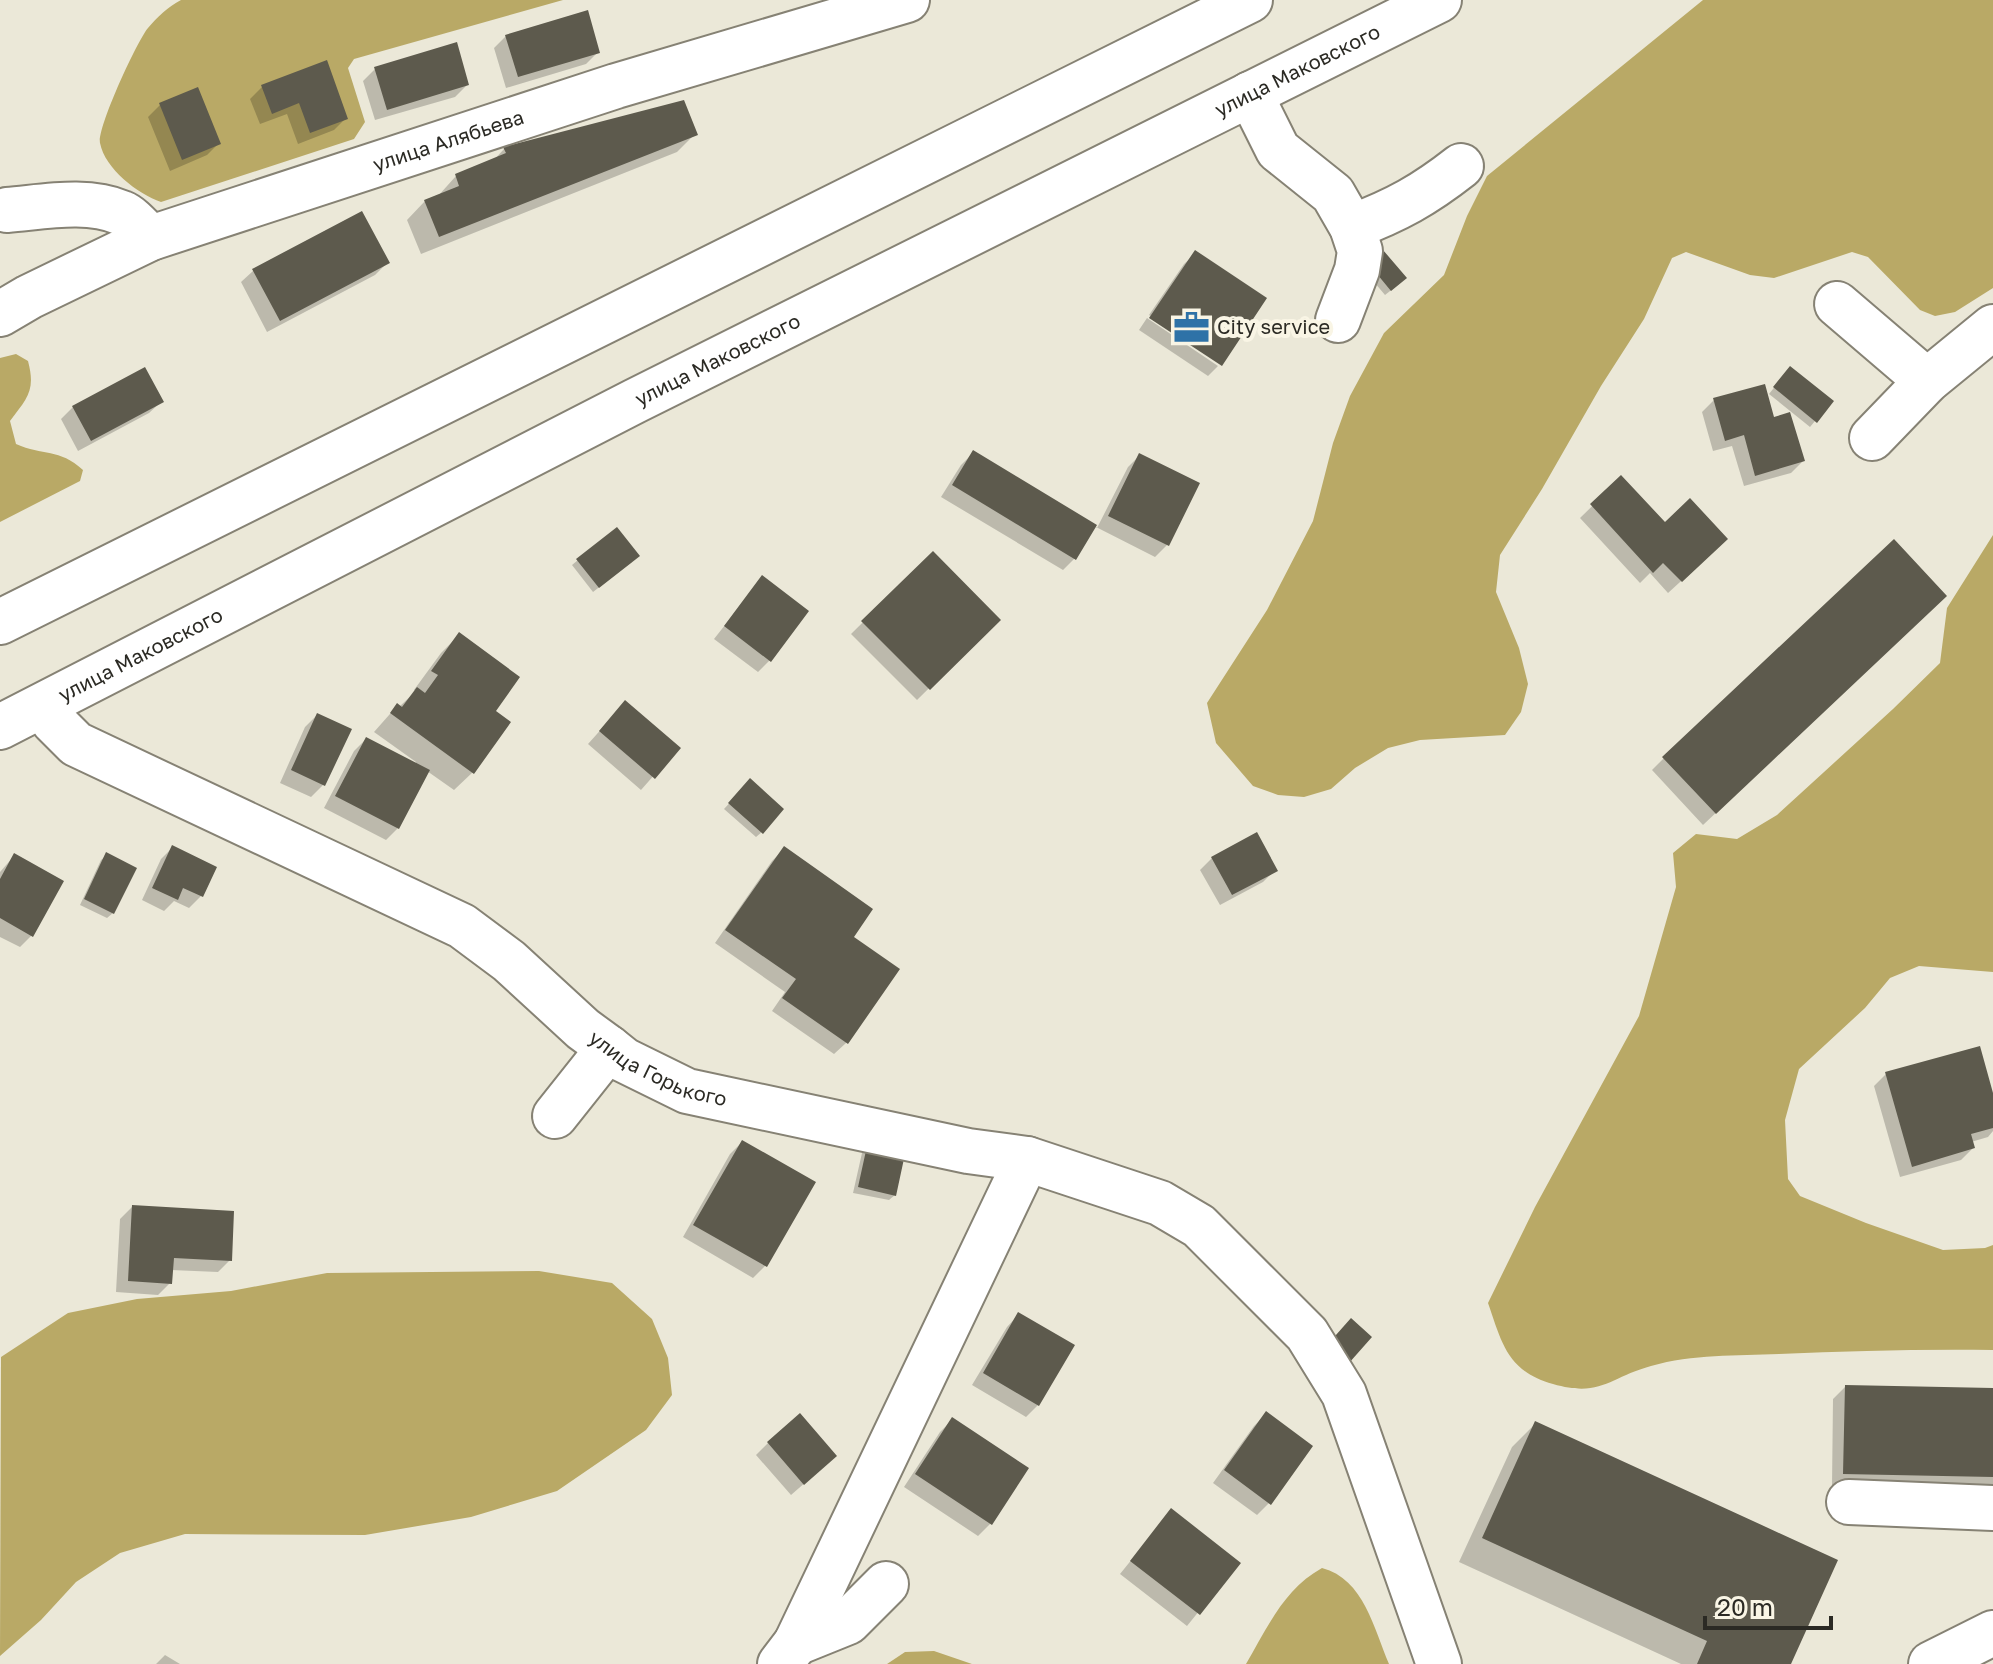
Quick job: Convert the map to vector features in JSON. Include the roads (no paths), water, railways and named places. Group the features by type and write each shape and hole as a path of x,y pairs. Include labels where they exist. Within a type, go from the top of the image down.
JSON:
{"main road":[{"name":"улица Алябьева","path":"0,314 151,238 616,86 907,0"},
{"path":"0,622 1250,0"},
{"name":"улица Маковского","path":"0,727 621,408 1439,0"},
{"path":"1250,94 1278,150 1333,194 1352,227 1360,251 1357,270 1338,320"},
{"path":"1352,227 1382,216 1426,193 1461,166"},
{"path":"7,210 72,204 96,207 123,213 151,238"},
{"path":"1837,304 1927,381"},
{"path":"1872,438 1927,381 1993,327"},
{"name":"улица Горького","path":"44,706 54,722 76,744 462,926 509,961 583,1029 624,1060 687,1091 968,1151 1027,1159 1160,1203 1199,1226 1307,1334 1344,1394 1439,1664"},
{"path":"555,1116 609,1048"},
{"path":"788,1654 1027,1159"},
{"path":"1849,1502 1993,1508"},
{"path":"788,1654 848,1622 886,1584"},
{"path":"1931,1664 1993,1633"}],"place":[{"name":"City service","path":"1191,327"}]}
